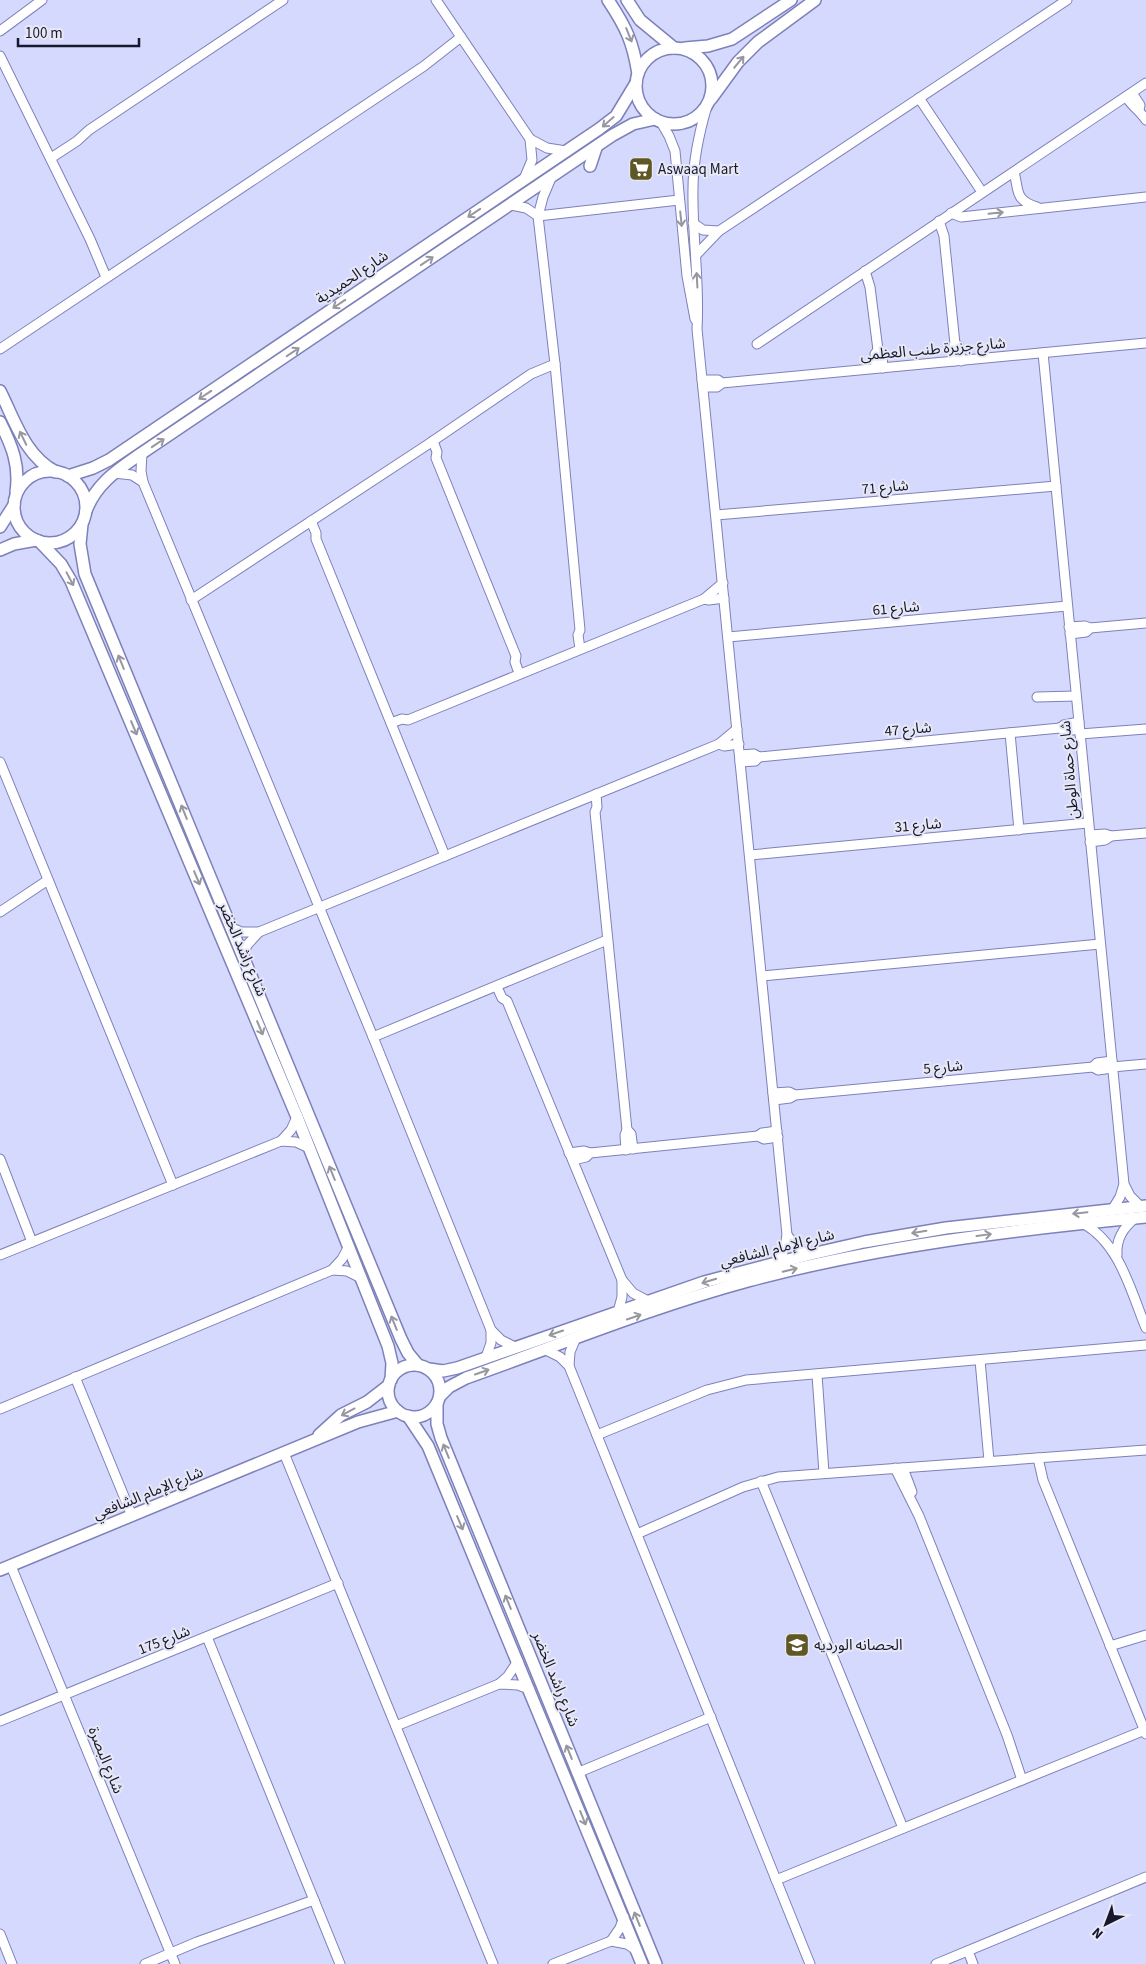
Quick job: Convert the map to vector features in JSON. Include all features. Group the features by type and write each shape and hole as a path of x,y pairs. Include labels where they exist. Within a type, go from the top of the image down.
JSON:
{"street":[{"path":"0,25 42,0"},
{"path":"436,0 530,138 547,148 566,151"},
{"path":"608,0 627,30 632,44 637,78 637,95 642,106 658,120 670,136 674,151 689,290 697,329 703,384 787,1235 785,1247 778,1262"},
{"path":"626,0 640,20 677,48 693,53 707,68 712,80 695,159 693,190 697,329"},
{"path":"637,78 645,62 655,53 677,48 708,46 732,39 791,0"},
{"path":"658,120 674,124 687,122 698,116 738,62 758,42 815,0"},
{"path":"696,255 719,231 1067,0"},
{"path":"49,155 89,130 276,2"},
{"path":"0,31 26,10"},
{"path":"1,348 463,40"},
{"path":"0,56 109,275"},
{"name":"شارع الحميدية","path":"68,476 93,468 109,460 600,129 616,116 637,78"},
{"path":"757,344 1146,84"},
{"path":"1129,95 1134,109 1139,110 1146,120"},
{"path":"919,98 982,192"},
{"name":"شارع الحميدية","path":"86,511 97,490 114,473 142,453 627,127 658,120"},
{"path":"524,179 532,160 530,138"},
{"path":"590,166 596,148"},
{"path":"1014,172 1016,190 1022,199 1031,205 1042,208"},
{"path":"551,178 538,216 555,364 580,630 584,634 584,648"},
{"path":"951,213 961,217 1146,197"},
{"path":"511,205 526,208 538,216 679,200"},
{"path":"939,221 944,236 955,344 960,348 958,361"},
{"path":"693,223 702,230 719,231"},
{"path":"865,271 870,287 878,350 881,353 880,368"},
{"name":"شارع جزيرة طنب العظمى","path":"703,384 718,380 722,383 1146,343"},
{"name":"شارع حماة الوطن","path":"1042,353 1124,1184 1120,1197 1112,1210"},
{"path":"191,600 430,443 531,374 555,364"},
{"path":"0,391 32,453 43,464 56,472"},
{"path":"0,422 16,459 18,477 15,500 17,522 28,536 38,541 49,543 68,538 82,524 86,511 82,491 76,482 68,476 48,471 32,476 20,487 15,500 0,527"},
{"path":"430,443 437,452 436,458 516,656 515,662 522,672"},
{"path":"142,453 140,471 143,482 373,1037 491,1330 491,1343 486,1357"},
{"path":"114,473 126,473 143,482"},
{"name":"شارع 71","path":"716,515 1056,486"},
{"name":"شارع راشد الخضر","path":"82,524 80,544 85,574 401,1339 408,1353 423,1367"},
{"path":"308,524 316,531 316,539 445,856"},
{"path":"0,550 14,544 38,541"},
{"name":"شارع راشد الخضر","path":"38,541 60,564 72,581 310,1148 388,1346 392,1363 390,1383"},
{"path":"392,726 402,719 408,720 704,599 723,583"},
{"path":"704,599 724,598"},
{"name":"شارع 61","path":"728,638 1067,606"},
{"path":"1070,631 1085,626 1090,628 1146,623"},
{"path":"1037,698 1076,696"},
{"name":"شارع 47","path":"740,759 755,761 759,757 1060,728 1064,724 1079,729 1146,728"},
{"path":"231,928 242,932 258,932 719,744 737,729"},
{"path":"1010,733 1019,830"},
{"path":"719,744 724,746 739,744"},
{"path":"0,762 173,1185"},
{"path":"593,795 598,807 595,812 627,1130 625,1137 630,1149"},
{"name":"شارع 31","path":"750,855 1088,823"},
{"path":"1090,838 1104,834 1110,836 1146,833"},
{"path":"0,912 48,880"},
{"path":"243,956 247,945 258,932"},
{"path":"373,1037 607,940"},
{"path":"762,976 1100,944"},
{"path":"500,985 502,998 507,1001 622,1280 632,1294 648,1301"},
{"name":"شارع 5","path":"774,1097 790,1098 795,1095 1093,1067 1097,1063 1112,1066 1146,1064"},
{"path":"0,1255 281,1141 291,1130 296,1117"},
{"path":"571,1156 586,1157 590,1153 758,1136 764,1139 777,1134"},
{"path":"281,1141 296,1142 310,1148"},
{"path":"0,1159 34,1241"},
{"path":"1117,1258 1118,1240 1122,1231 1142,1212 1124,1184"},
{"name":"شارع الإمام الشافعي","path":"423,1367 450,1370 704,1282 807,1254 946,1228 1112,1210 1142,1212"},
{"name":"شارع الإمام الشافعي","path":"439,1400 449,1387 460,1380 575,1340 629,1318 708,1292 827,1262 948,1240 1084,1224 1142,1212"},
{"path":"1084,1224 1107,1242 1117,1258 1146,1328"},
{"path":"787,1235 795,1245 807,1254"},
{"path":"0,1409 332,1270 342,1259 349,1246"},
{"path":"332,1270 347,1271 361,1278"},
{"path":"618,1312 622,1297 622,1280"},
{"path":"491,1330 501,1340 515,1347"},
{"path":"569,1366 570,1352 575,1340"},
{"path":"597,1435 720,1386 746,1380 1146,1345"},
{"path":"546,1350 560,1357 569,1366 810,1964"},
{"path":"980,1360 989,1461"},
{"path":"411,1365 423,1367 439,1381 439,1400 433,1410 422,1416 403,1414 389,1396 390,1383 399,1370 411,1365"},
{"path":"817,1375 824,1473"},
{"path":"75,1377 132,1516"},
{"name":"شارع الإمام الشافعي","path":"307,1444 341,1416 367,1402 390,1383"},
{"name":"شارع راشد الخضر","path":"439,1400 436,1418 441,1438 656,1964"},
{"name":"شارع راشد الخضر","path":"403,1414 422,1434 428,1446 642,1964"},
{"name":"شارع الإمام الشافعي","path":"0,1570 368,1419 403,1414"},
{"path":"637,1534 761,1481 786,1476 1146,1450"},
{"path":"284,1453 493,1964"},
{"path":"776,1880 1145,1732 1043,1480 1038,1458"},
{"path":"899,1468 1025,1779"},
{"path":"761,1481 903,1828"},
{"name":"شارع البصرة","path":"11,1566 173,1958"},
{"name":"شارع 175","path":"0,1722 338,1583"},
{"path":"1112,1649 1145,1635"},
{"path":"207,1637 340,1964"},
{"path":"396,1726 499,1684 508,1676 518,1661"},
{"path":"499,1684 518,1684 530,1689"},
{"path":"577,1773 711,1717"},
{"path":"936,1964 1146,1877"},
{"path":"157,1964 173,1958 211,1938 312,1897"},
{"path":"611,1941 624,1918"},
{"path":"0,1934 12,1964"},
{"path":"553,1964 611,1941 622,1942 636,1950"},
{"path":"968,1951 973,1964"},
{"path":"145,1964 173,1958"}],"place":[{"name":"Aswaaq Mart","path":"641,169"},
{"name":"الحصانه الورديه","path":"797,1645"}]}
